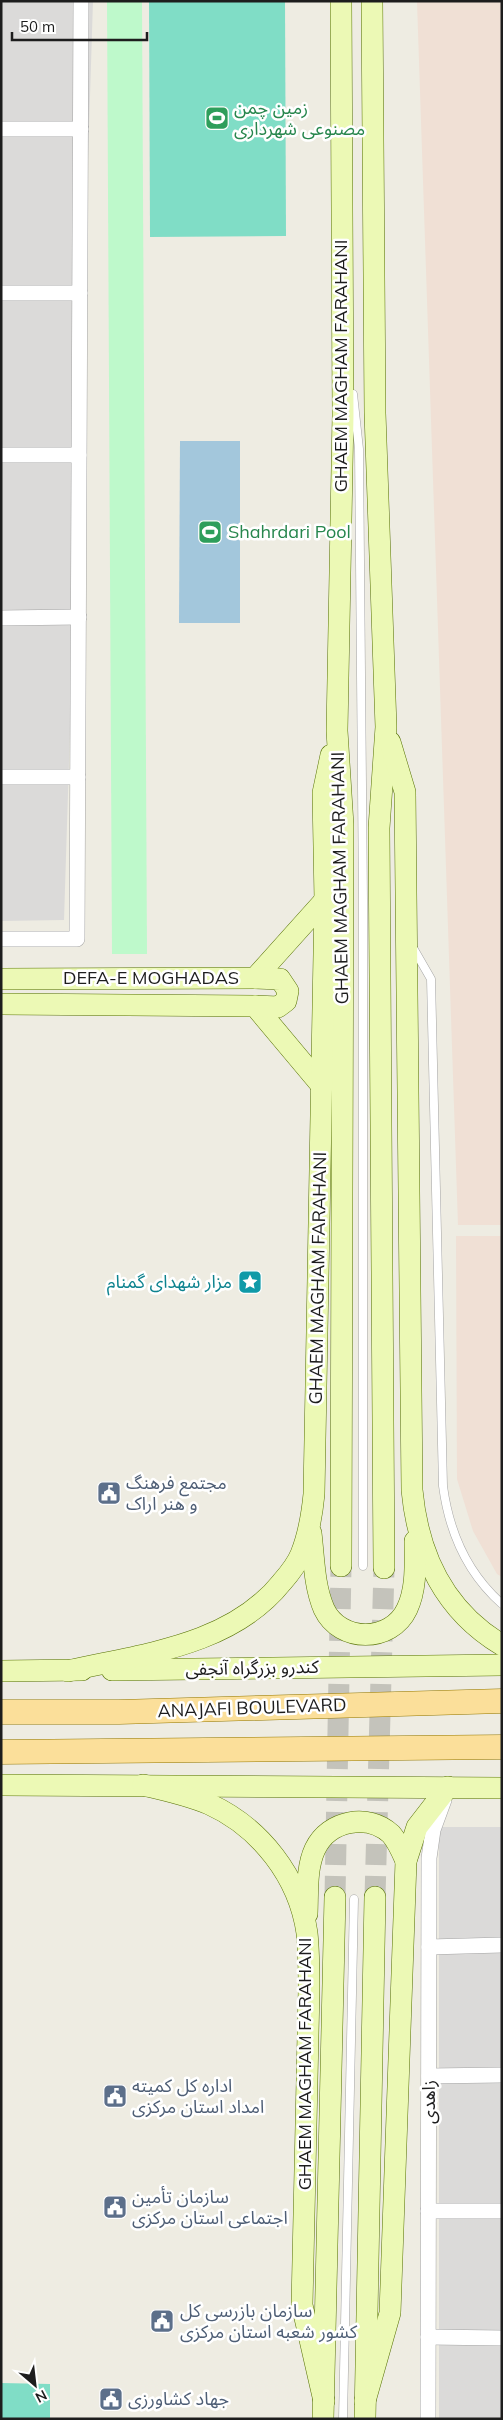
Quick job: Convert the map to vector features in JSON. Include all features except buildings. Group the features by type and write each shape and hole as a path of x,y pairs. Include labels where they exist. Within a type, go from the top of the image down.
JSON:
{"main road":[{"name":"GHAEM MAGHAM FARAHANI","path":"341,1 343,415 337,731 343,825 341,1566"},
{"name":"GHAEM MAGHAM FARAHANI","path":"372,1 375,413 386,727 379,828 373,1567"},
{"name":"GHAEM MAGHAM FARAHANI","path":"386,727 405,792 412,1490 415,1520 427,1558 446,1594 473,1625 502,1645"},
{"name":"GHAEM MAGHAM FARAHANI","path":"68,1671 208,1636 238,1620 261,1604 289,1573 301,1555 311,1526 314,1494 322,1086 325,900 323,793 337,731"},
{"name":"DEFA-E MOGHADAS","path":"1,979 255,978 325,900"},
{"path":"255,978 280,979 288,991 286,1001 278,1007 255,1006"},
{"name":"DEFA-E MOGHADAS","path":"1,1004 255,1006 322,1086"},
{"path":"311,1526 316,1573 325,1610 338,1626 356,1634 366,1635 385,1631 401,1619 407,1611 415,1573 415,1520"},
{"name":"کندرو بزرگراه آنجفی","path":"1,1671 502,1665"},
{"name":"ANAJAFI BOULEVARD","path":"1,1712 119,1712 502,1702"},
{"path":"1,1752 502,1747"},
{"path":"1,1785 502,1788"},
{"name":"GHAEM MAGHAM FARAHANI","path":"143,1785 189,1796 210,1804 247,1828 263,1843 287,1875 302,1912 307,1932 309,1990 302,2305 323,2410"},
{"path":"365,2410 390,2313 406,1861 417,1827 448,1787"},
{"path":"307,1932 308,1882 311,1860 317,1845 327,1833 345,1823 355,1821 375,1824 392,1835 406,1861"},
{"name":"GHAEM MAGHAM FARAHANI","path":"323,2410 355,1898"},
{"path":"355,1898 365,2410"}],"street":[{"path":"1,939 77,940 81,1"},
{"path":"1,129 81,128"},
{"path":"1,293 80,293"},
{"path":"1,455 79,455"},
{"path":"1,618 79,617"},
{"path":"1,777 78,777"},
{"name":"زاهدی","path":"428,2419 429,1858 433,1830 448,1787"},
{"path":"429,1947 502,1945"},
{"path":"428,2076 502,2075"},
{"path":"428,2211 502,2211"},
{"path":"428,2337 502,2338"}],"lane":[{"path":"353,394 359,449 373,1567"},
{"path":"406,934 431,979 443,1486 447,1515 455,1540 477,1577 502,1604"},
{"path":"343,2419 355,1898"}],"shaded area":[{"path":"1,1 93,1 64,920 1,921"},
{"path":"417,1 502,1 502,1225 458,1225"},
{"path":"456,1236 502,1236 502,1577 497,1574 473,1531 457,1479"},
{"path":"439,1827 502,1827 502,2419 439,2419"}],"green space":[{"path":"107,1 142,1 147,954 112,954"},
{"name":"زمین چمن مصنوعی شهرداری","path":"149,1 285,1 286,236 150,237"},
{"path":"1,2383 50,2384 50,2419 1,2419"}],"water":[{"name":"Shahrdari Pool","path":"180,441 240,441 240,623 179,623"}],"tunnel":[{"path":"335,1897 341,1566"},
{"path":"375,1897 384,1568"}],"place":[{"name":"زمین چمن مصنوعی شهرداری","path":"217,118"},
{"name":"Shahrdari Pool","path":"210,532"},
{"name":"مزار شهدای گمنام","path":"250,1282"},
{"name":"مجتمع فرهنگ و هنر اراک","path":"109,1493"},
{"name":"اداره کل کمیته امداد استان مرکزی","path":"115,2096"},
{"name":"سازمان تأمین اجتماعی استان مرکزی","path":"115,2207"},
{"name":"سازمان بازرسی کل کشور شعبه استان مرکزی","path":"162,2321"},
{"name":"جهاد کشاورزی","path":"111,2399"}]}
